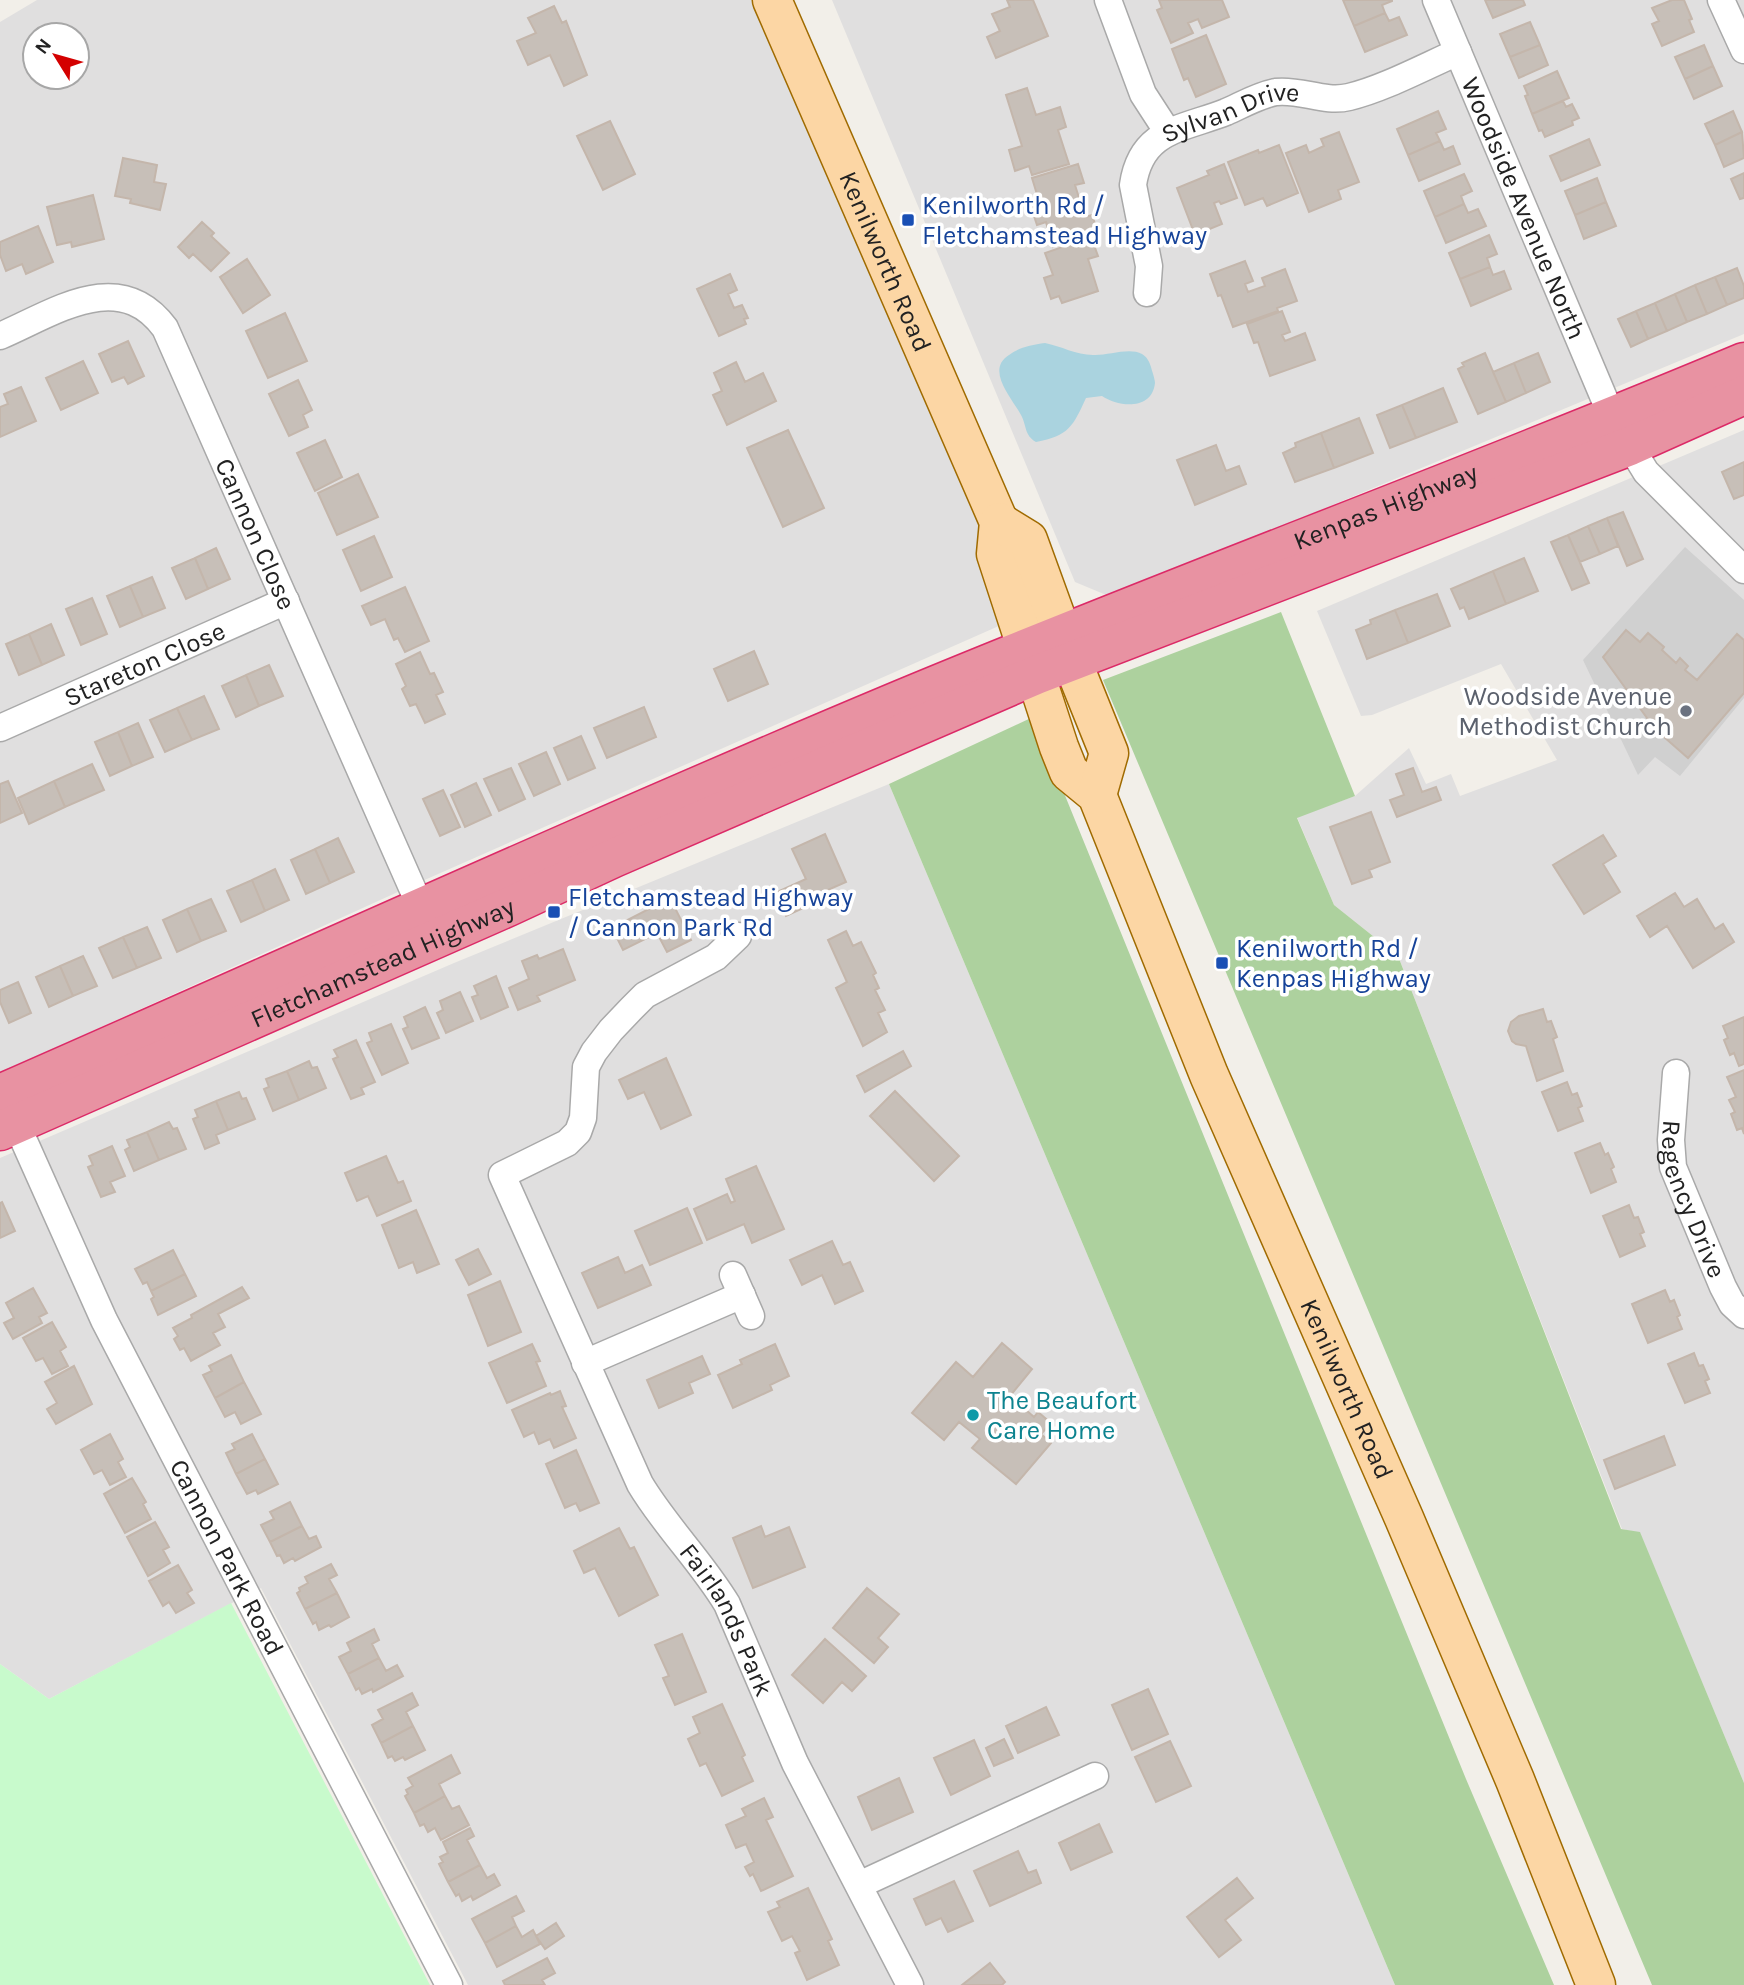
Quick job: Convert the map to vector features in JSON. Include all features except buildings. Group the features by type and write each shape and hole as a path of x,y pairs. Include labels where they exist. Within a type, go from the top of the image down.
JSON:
{"highway":[{"name":"Kenpas Highway","path":"1621,432 1744,362"},
{"name":"Kenpas Highway","path":"1031,661 1621,432 1744,395"},
{"name":"Fletchamstead Highway","path":"5,1116 421,908 716,779 1031,661"},
{"name":"Fletchamstead Highway","path":"5,1116 509,907 1031,661"}],"main road":[{"name":"Kenilworth Road","path":"772,0 999,522 996,554 1069,772 1097,795 1209,1075 1259,1194 1404,1518 1515,1780 1596,1985"},
{"path":"999,522 1028,540 1109,753 1097,795"}],"street":[{"path":"1108,0 1143,94 1167,131"},
{"name":"Woodside Avenue North","path":"1436,0 1621,432 1635,458 1744,570"},
{"path":"1721,0 1744,50"},
{"name":"Sylvan Drive","path":"1147,293 1149,266 1133,185 1141,158 1167,131 1275,92 1322,99 1347,98 1458,52"},
{"name":"Cannon Close","path":"0,337 98,296 131,300 154,315 169,336 421,908"},
{"name":"Stareton Close","path":"0,728 286,601"},
{"name":"Fairlands Park","path":"738,936 716,957 645,995 631,1009 594,1052 586,1067 583,1118 578,1132 567,1143 502,1175 640,1484 655,1509 712,1580 727,1604 795,1763 908,1984"},
{"name":"Regency Drive","path":"1676,1073 1671,1140 1673,1167 1723,1287 1732,1304 1744,1315"},
{"name":"Cannon Park Road","path":"5,1116 104,1320 449,1985"},
{"path":"585,1363 742,1295"},
{"path":"859,1885 1095,1775"}],"shaded area":[{"path":"37,0 772,0 1026,614 411,886 0,1073 0,22"},
{"path":"832,0 1744,0 1744,334 1111,597 1075,582"},
{"path":"1744,430 1744,1783 1640,1533 1622,1529 1398,956 1334,905 1297,817 1355,796 1409,748 1426,784 1451,774 1460,796 1557,760 1501,664 1372,715 1361,716 1317,611"},
{"path":"1685,547 1744,600 1744,698 1680,776 1655,757 1638,775 1583,660"},
{"path":"889,784 1395,1985 468,1985 261,1588 49,1699 0,1664 0,1158 454,963"}],"green space":[{"path":"1281,612 1355,796 1297,818 1334,905 1398,956 1621,1529 1640,1532 1744,1783 1744,1985 1652,1985 1103,680"},
{"path":"1033,717 1466,1779 1554,1985 1395,1985 889,784"},
{"path":"231,1603 430,1985 0,1985 0,1664 49,1699"}],"water":[{"path":"1045,343 1087,355 1131,351 1142,354 1149,361 1154,377 1153,392 1148,398 1133,404 1117,403 1102,396 1086,398 1073,423 1063,433 1036,442 1028,433 1003,384 999,368 1002,361 1013,352"}],"place":[{"name":"Kenilworth Rd / Fletchamstead Highway","path":"908,220"},
{"name":"Woodside Avenue Methodist Church","path":"1686,711"},
{"name":"Fletchamstead Highway / Cannon Park Rd","path":"554,912"},
{"name":"Kenilworth Rd / Kenpas Highway","path":"1222,963"},
{"name":"The Beaufort Care Home","path":"973,1415"}]}
